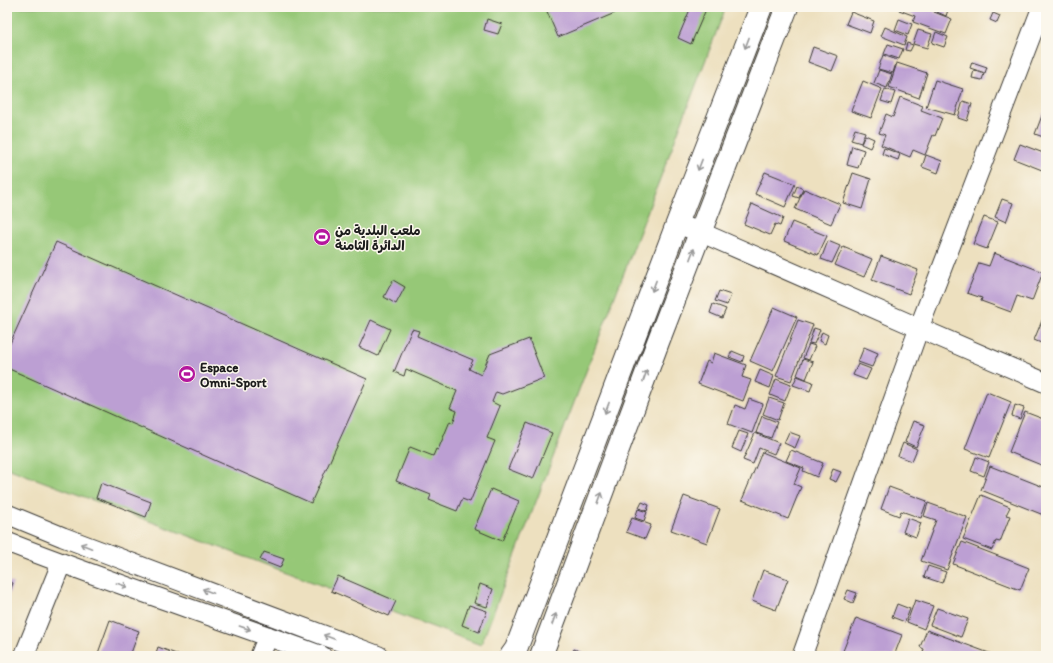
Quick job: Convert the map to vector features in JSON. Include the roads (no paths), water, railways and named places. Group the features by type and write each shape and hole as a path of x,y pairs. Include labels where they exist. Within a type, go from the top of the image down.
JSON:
{"street":[{"path":"511,656 516,649 761,7"},
{"path":"541,656 658,342 787,7"},
{"path":"802,656 919,328 1042,7"},
{"path":"677,224 700,232 1046,383"},
{"path":"7,514 63,537 379,656"},
{"path":"7,542 61,564 322,656"},
{"path":"24,656 61,564"},
{"path":"260,656 268,636"}],"place":[{"name":"ملعب البلدية من الدائرة الثامنة","path":"322,237"},
{"name":"Espace Omni-Sport","path":"187,374"}]}
